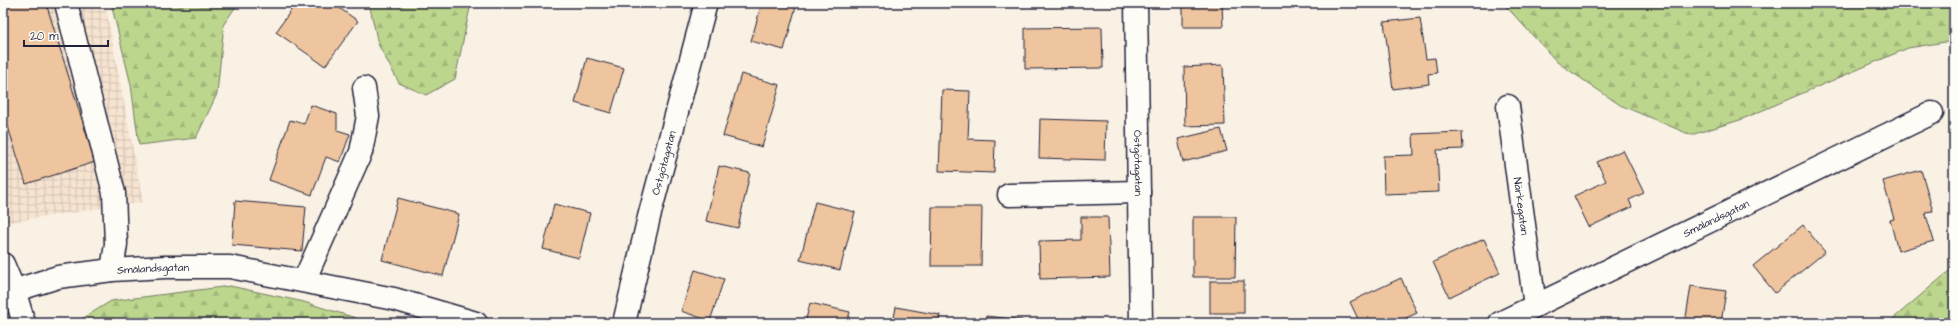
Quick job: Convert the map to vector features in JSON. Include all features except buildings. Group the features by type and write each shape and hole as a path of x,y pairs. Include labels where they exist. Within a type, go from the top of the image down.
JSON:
{"street":[{"path":"66,3 114,194 116,244 112,270"},
{"name":"Östgötagatan","path":"624,323 649,217 706,3"},
{"name":"Östgötagatan","path":"1136,3 1140,192 1138,259 1140,323"},
{"path":"304,281 360,152 368,116 364,88"},
{"name":"Närkegatan","path":"1508,106 1534,306"},
{"name":"Smålandsgatan","path":"1500,323 1932,113"},
{"path":"1008,195 1140,192"},
{"path":"3,264 8,292 24,323"},
{"name":"Smålandsgatan","path":"8,292 58,277 112,270 165,267 230,267 394,299 476,323"}],"shaded area":[{"path":"3,3 105,3 143,202 3,223"}],"green space":[{"path":"111,3 238,3 224,24 217,94 196,138 139,145 131,85"},
{"path":"369,3 471,3 455,79 426,95 399,83 378,44"},
{"path":"1503,3 1954,3 1954,44 1945,42 1908,48 1740,120 1691,135 1620,105 1557,62"},
{"path":"1954,267 1954,323 1888,323"},
{"path":"230,286 304,302 372,323 81,323 80,320 111,301"}]}
